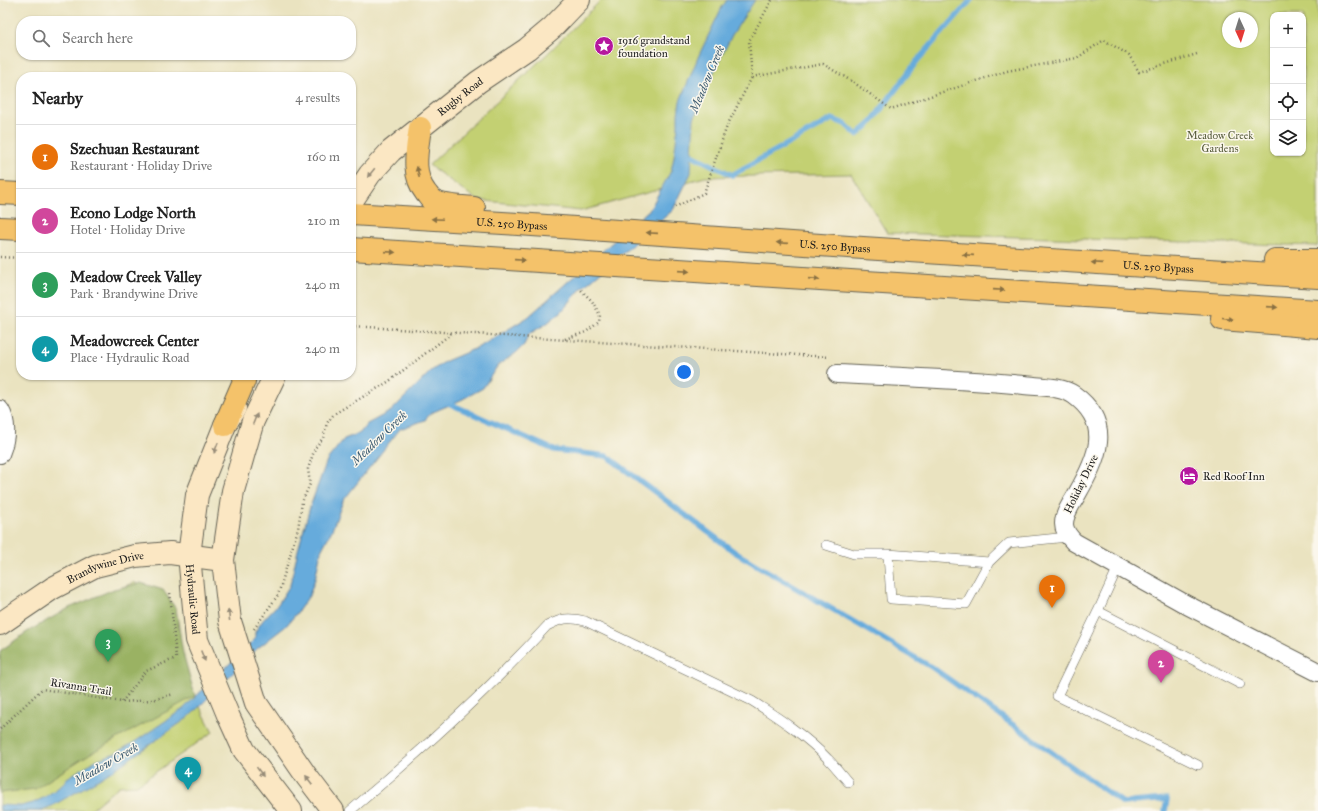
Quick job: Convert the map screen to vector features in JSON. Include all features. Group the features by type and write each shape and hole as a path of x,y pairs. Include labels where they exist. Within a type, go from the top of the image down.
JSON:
{"highway":[{"path":"420,128 416,156 416,172 423,189 432,200 449,205 494,212 518,224"},
{"path":"0,192 16,194"},
{"name":"U.S. 250 Bypass","path":"356,214 1318,277"},
{"path":"0,228 16,229"},
{"path":"356,249 1318,311"},
{"path":"1218,270 1250,259 1318,260"},
{"path":"1093,296 1197,316 1318,327"},
{"path":"225,425 244,380"}],"main road":[{"name":"Rugby Road","path":"356,195 370,174 390,151 478,82 527,49 552,28 579,0"},
{"name":"Hydraulic Road","path":"249,380 225,425 197,495 189,555 197,640 244,750 291,811"},
{"path":"273,380 253,421 233,490 223,560 230,621 256,703 307,777 333,811"},
{"name":"Brandywine Drive","path":"0,624 53,588 95,566 135,556 170,553 223,560"}],"street":[{"name":"Holiday Drive","path":"837,374 1001,383 1058,389 1072,394 1084,402 1091,411 1096,422 1099,439 1097,451 1086,479 1065,516 1064,526 1068,537"},
{"path":"0,410 3,415 6,428 5,442 0,454"},
{"path":"1068,537 1074,542 1118,567 1318,672"}],"lane":[{"path":"888,554 891,599 966,604 989,562 1010,543 1068,537"},
{"path":"826,545 854,554 888,554 989,562"},
{"path":"1118,567 1057,696 1198,765"},
{"path":"1098,611 1240,684"},
{"path":"350,811 414,757 472,703 524,652 547,626 559,620 572,618 585,620 752,702 775,715 828,758 848,782"}],"path":[{"path":"675,207 704,193 727,126 752,77 749,41 772,0"},
{"path":"752,77 823,64 853,82 890,109 1007,71 1077,58 1104,40 1129,55 1139,72 1198,54"},
{"path":"0,257 16,258"},
{"path":"563,340 586,332 599,322 600,315 592,301 580,289"},
{"path":"356,326 829,357"},
{"path":"253,631 278,595 298,529 302,502 310,484 308,469 315,448 323,438 327,423 334,414 388,382 452,333"},
{"path":"122,702 146,671 176,658 170,592"},
{"name":"Rivanna Trail","path":"0,729 42,689 122,702 152,700 174,694"}],"green space":[{"name":"Meadow Creek Gardens","path":"601,0 1318,0 1318,246 887,233 851,174 705,177 581,211 477,200 429,165 547,54"},
{"path":"135,582 213,732 137,785 119,786 89,811 0,811 0,717 77,606"},
{"path":"141,583 163,590 176,609 183,653 195,696 91,753 35,789 0,793 0,651 27,632 69,608 114,589"}],"water":[{"name":"Meadow Creek","path":"727,0 755,0 732,35 705,90 694,119 691,173 673,210 581,289 561,312 546,324 529,334 524,345 516,353 498,365 483,388 461,400 431,413 425,420 400,429 343,501 332,530 321,551 315,579 309,596 296,614 286,626 258,648 189,717 101,778 52,806 39,811 0,811 0,805 21,806 33,803 45,797 62,785 67,778 96,760 115,753 133,743 183,709 255,639 255,632 263,620 278,604 290,585 310,507 327,460 344,439 360,433 367,424 391,411 431,371 446,361 481,346 528,317 650,209 671,171 678,126 680,101 699,55 722,7"}],"waterway":[{"path":"686,152 732,175 832,119 845,124 857,135 870,124 917,61 971,0"},
{"path":"446,402 554,450 607,456 736,553 933,668 1123,803 1167,799 1165,811"}],"place":[{"name":"1916 grandstand foundation","path":"604,46"},
{"name":"Red Roof Inn","path":"1189,476"},
{"name":"Szechuan Restaurant","path":"1052,608"},
{"name":"Meadow Creek Valley","path":"108,662"},
{"name":"Econo Lodge North","path":"1161,683"},
{"name":"Meadowcreek Center","path":"188,790"}]}
